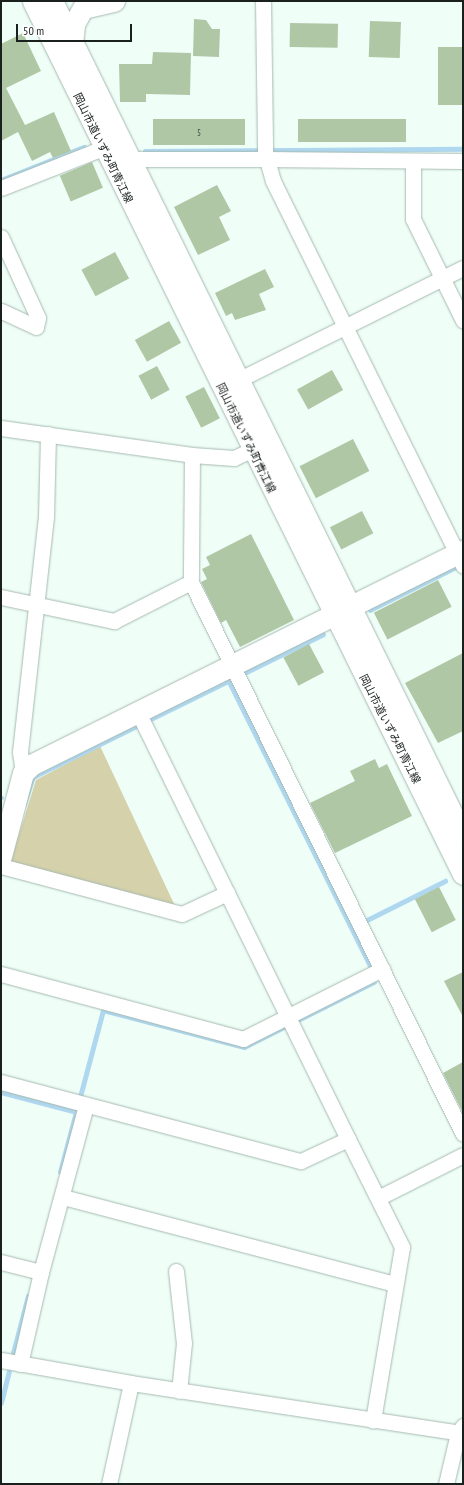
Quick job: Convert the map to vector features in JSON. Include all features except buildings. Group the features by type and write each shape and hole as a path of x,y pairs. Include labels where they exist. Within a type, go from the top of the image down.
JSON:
{"street":[{"name":"岡山市道いずみ町青江線","path":"33,1 103,148 121,163"},
{"name":"岡山市道いずみ町青江線","path":"52,1 72,44 121,163 341,610 461,866"},
{"path":"72,44 74,24 83,8 114,1"},
{"path":"23,773 31,765 141,719 234,673 341,610 461,560 273,181 264,152 263,1"},
{"path":"1,188 103,148"},
{"path":"121,163 264,152 413,161 463,161"},
{"path":"413,161 413,219 463,320"},
{"path":"1,237 38,318 36,327 1,311"},
{"path":"230,384 346,328 463,268"},
{"name":"岡山市道いずみ町青江線","path":"230,384 251,450 341,610 463,836"},
{"path":"1,428 192,455 234,458 251,450"},
{"path":"1,856 23,773 20,752 35,604 46,517 48,434"},
{"path":"192,455 191,582 234,673 463,1134"},
{"path":"1,597 114,621 191,582"},
{"path":"141,719 402,1247 373,1421"},
{"path":"1,866 182,914 227,893"},
{"path":"1,974 243,1039 290,1021 382,969"},
{"path":"1,1082 301,1161 348,1139"},
{"path":"20,1364 37,1271 63,1197 81,1104"},
{"path":"378,1198 463,1155"},
{"path":"63,1197 395,1284"},
{"path":"1,1262 37,1271"},
{"path":"176,1271 184,1343 179,1391"},
{"path":"1,1360 130,1383 373,1421 461,1431 446,1484"},
{"path":"109,1484 130,1383"}],"shaded area":[{"path":"100,746 176,908 15,865 11,860 36,780"}],"waterway":[{"path":"1,180 84,147"},
{"path":"145,151 463,149"},
{"path":"370,610 460,565"},
{"path":"24,804 33,777 323,634"},
{"path":"229,681 370,965"},
{"path":"361,923 445,881"},
{"path":"60,1172 103,1010 244,1047 374,982"},
{"path":"1,1092 76,1112"},
{"path":"13,1353 28,1296"},
{"path":"1,1403 9,1372"}]}
